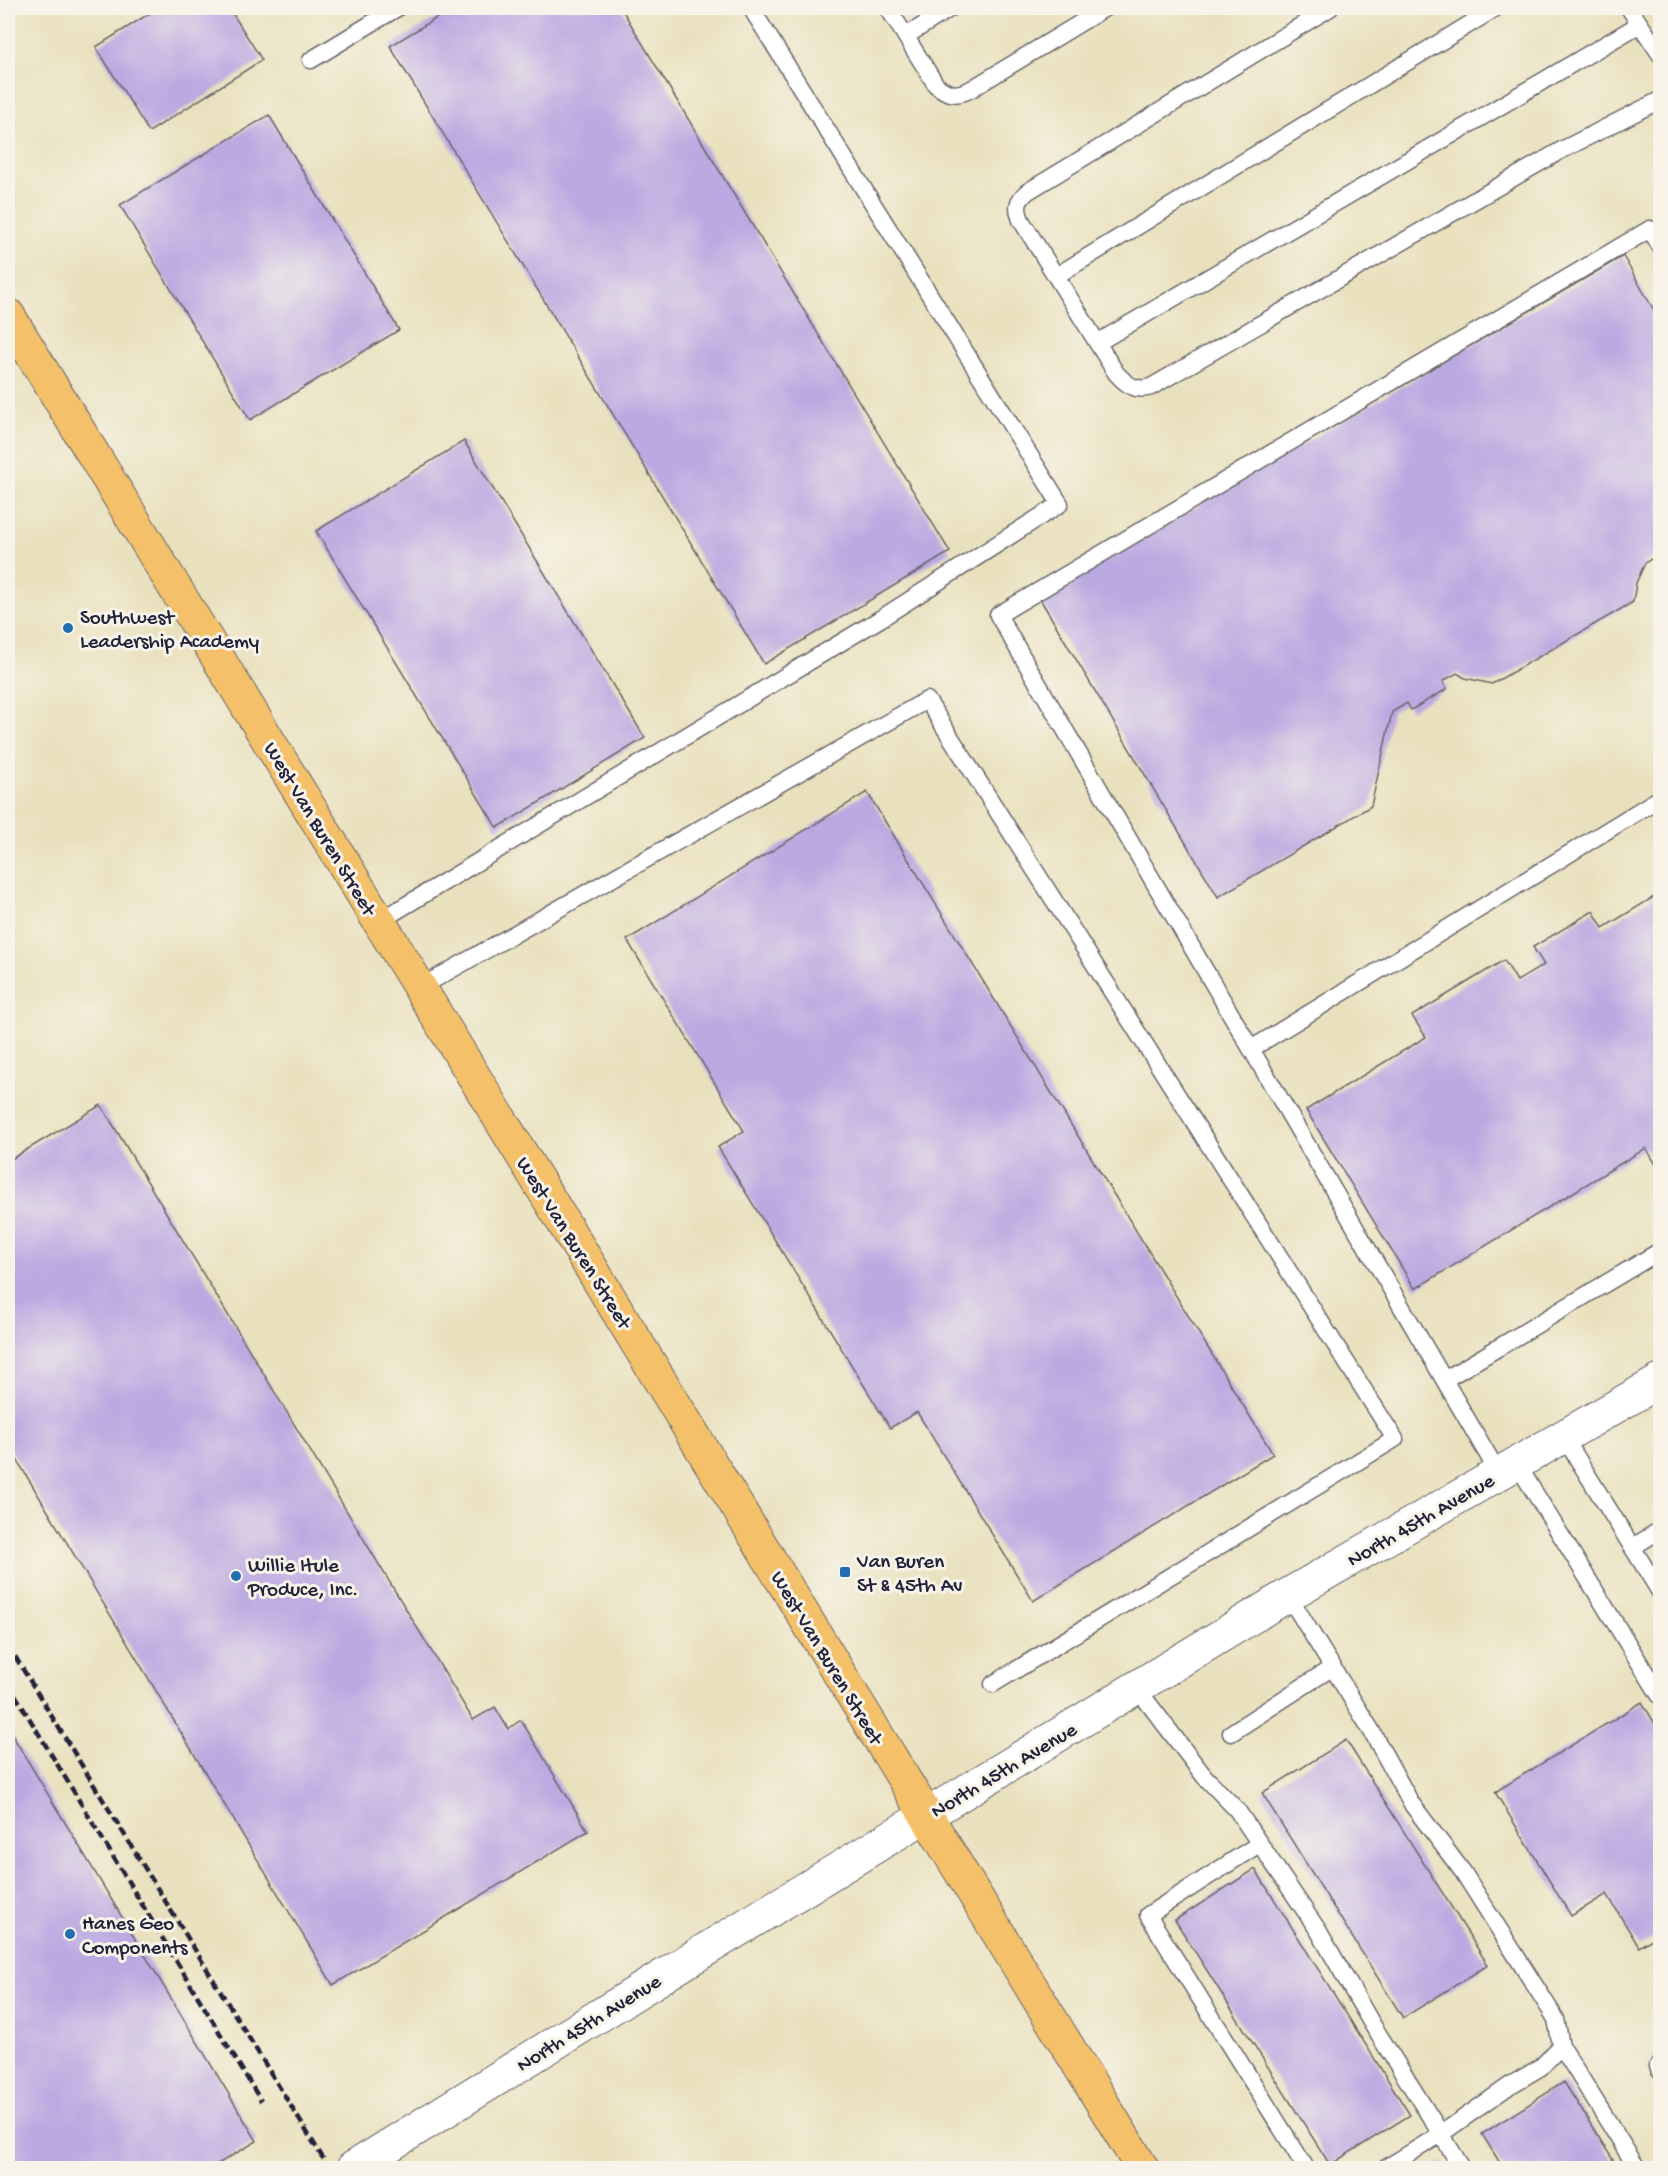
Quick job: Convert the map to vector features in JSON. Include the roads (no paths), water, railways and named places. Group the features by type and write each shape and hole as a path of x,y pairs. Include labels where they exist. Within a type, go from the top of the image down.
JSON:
{"main road":[{"name":"West Van Buren Street","path":"8,315 1142,2169"}],"street":[{"name":"North 45th Avenue","path":"353,2169 697,1955 1288,1595 1660,1381"}],"lane":[{"path":"311,60 397,8"},
{"path":"378,922 880,619 1060,504 751,8"},
{"path":"888,8 936,85 944,92 963,94 1106,8"},
{"path":"906,36 951,8"},
{"path":"1330,8 1027,192 1018,203 1017,210 1097,343 1116,373 1135,388 1150,387 1560,150 1660,100"},
{"path":"1056,276 1496,8"},
{"path":"1629,8 1660,54"},
{"path":"1097,343 1640,24"},
{"path":"1660,246 1650,229 998,615 1444,1380 1508,1469 1660,1696"},
{"path":"418,988 927,700 1395,1438 993,1684"},
{"path":"1251,1049 1660,798"},
{"path":"1444,1380 1660,1251"},
{"path":"1564,1437 1660,1592"},
{"path":"1633,1547 1660,1530"},
{"path":"1288,1595 1371,1730 1411,1803 1463,1872 1556,2019 1561,2046 1637,2169"},
{"path":"1231,1733 1333,1667"},
{"path":"1136,1688 1204,1776 1237,1810 1318,1930 1372,2024 1462,2169"},
{"path":"1259,1844 1148,1915 1306,2169"},
{"path":"1386,2169 1541,2067 1561,2046"},
{"path":"1660,2064 1658,2066 1660,2070"}],"railway":[{"path":"8,1645 329,2168"},
{"path":"8,1683 261,2101"}],"place":[{"name":"Southwest Leadership Academy","path":"68,628"},
{"name":"Van Buren St & 45th Av","path":"845,1572"},
{"name":"Willie Itule Produce, Inc.","path":"236,1576"},
{"name":"Hanes Geo Components","path":"70,1934"}]}
